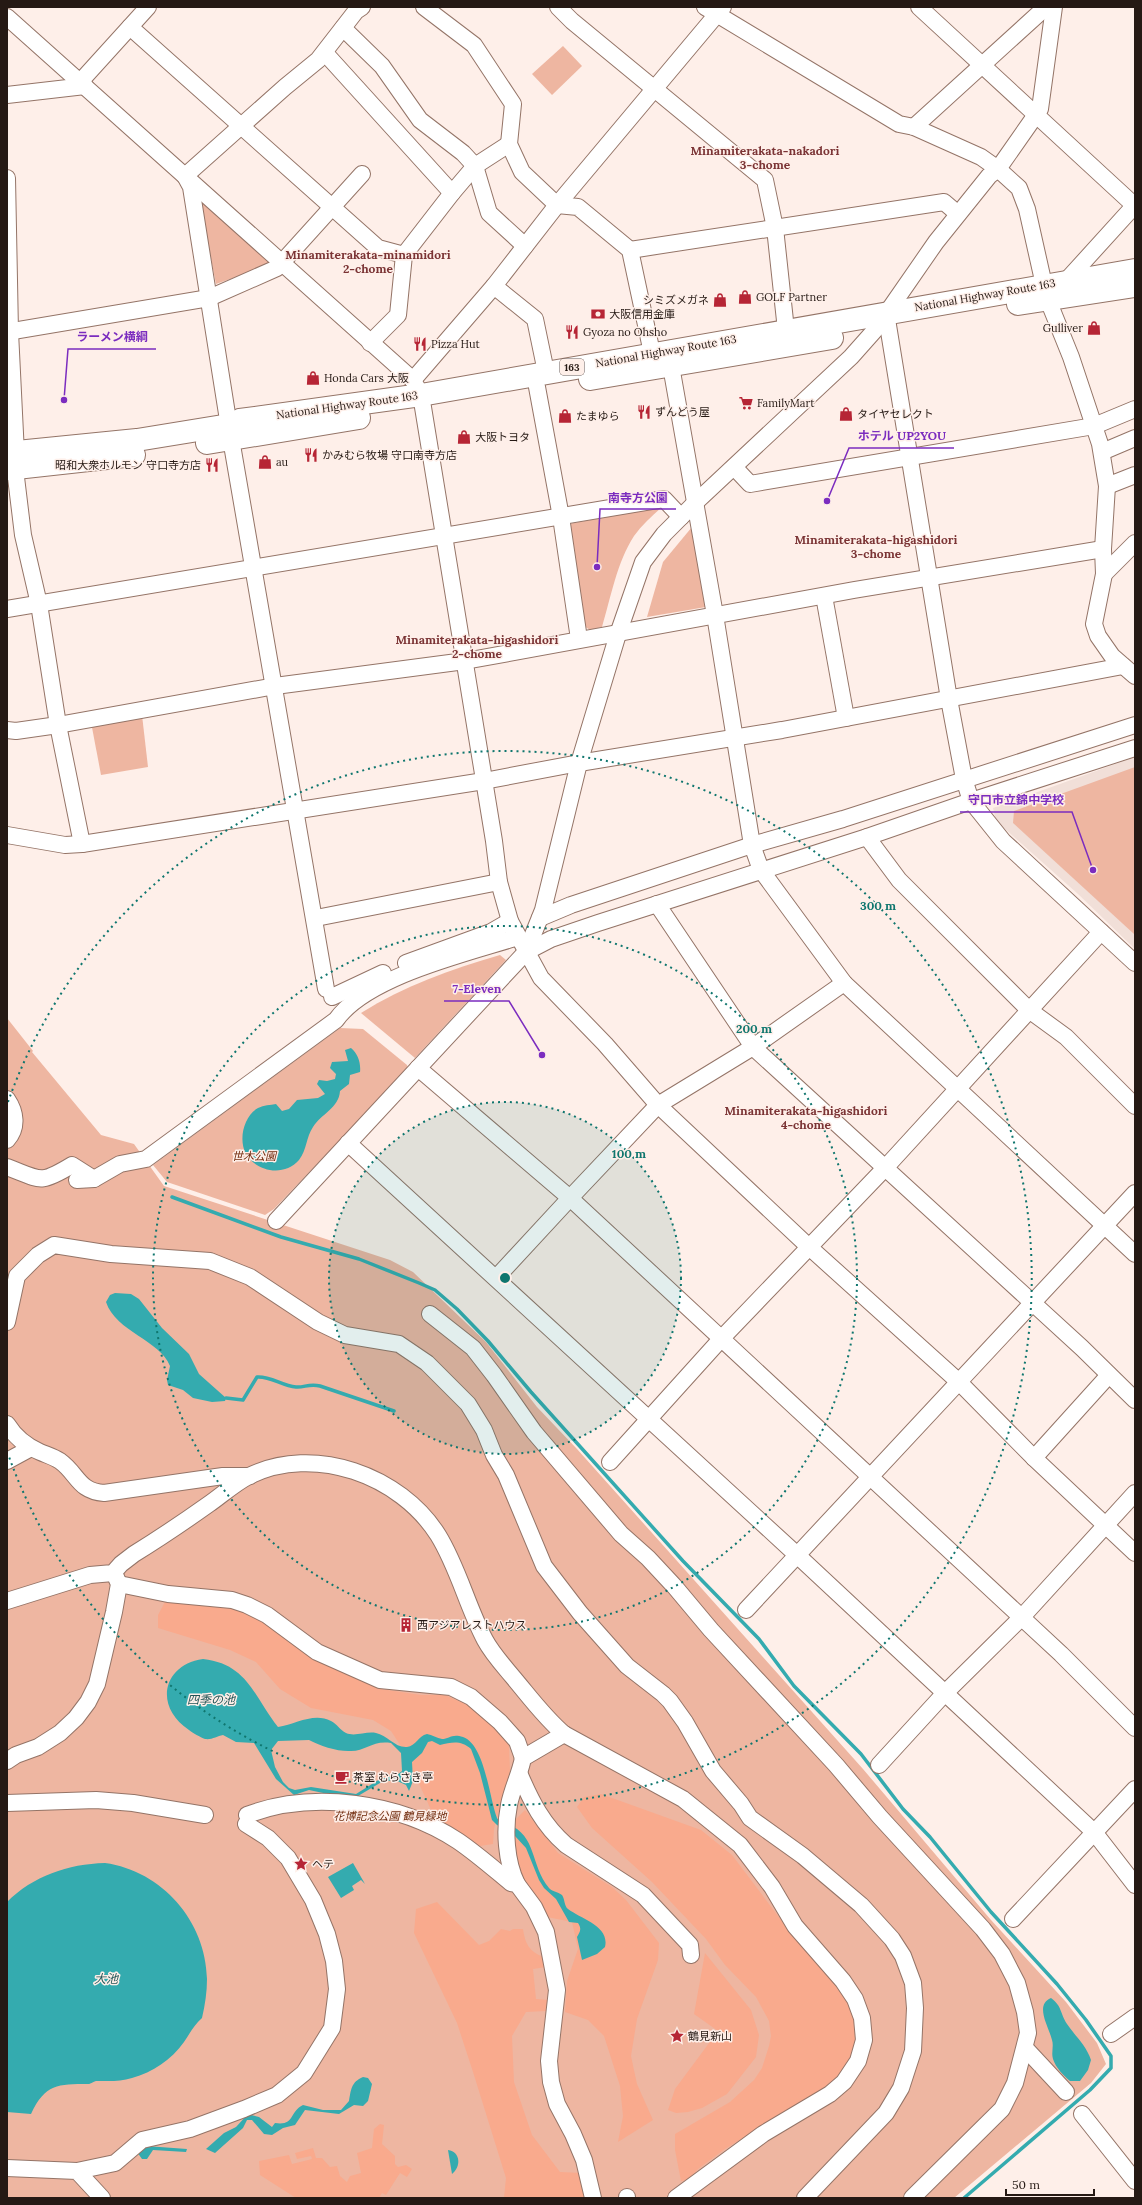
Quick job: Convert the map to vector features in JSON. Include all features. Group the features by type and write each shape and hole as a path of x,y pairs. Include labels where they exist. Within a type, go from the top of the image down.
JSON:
{"highway":[{"name":"National Highway Route 163","path":"1046,292 1066,281 1135,270"},
{"name":"National Highway Route 163","path":"11,461 104,459 419,394 542,379 671,366 1046,292 1135,286"},
{"name":"National Highway Route 163","path":"542,379 652,353 786,330 883,323"}],"street":[{"path":"7,94 82,84 148,7"},
{"path":"424,7 474,45 513,104 509,144 522,172 556,206 578,207 630,250 652,353 671,366 696,502 752,845 761,870 844,983 1135,1254"},
{"path":"558,7 572,21 765,180 775,228 786,330"},
{"path":"919,7 1135,206 1066,281"},
{"path":"914,127 981,64 1046,7"},
{"path":"526,952 540,918 579,763 618,634 643,562 664,534 696,502 851,357 883,323 958,214 989,176 998,169 1040,109 1054,7"},
{"path":"186,176 325,53 356,8"},
{"path":"419,394 494,286 556,206 655,88 715,9 899,124 914,127 981,157 998,169 1019,188 1027,209 1046,292 1071,357 1102,452 1108,496 1103,549 1104,574 1094,624 1098,636 1112,656 1135,676"},
{"path":"7,17 186,176 370,343 419,394 465,661 499,882 510,921 541,978 606,1044 658,1105 808,1246 959,1382 1034,1458 1135,1552"},
{"path":"130,27 241,128 378,248 404,255"},
{"path":"342,28 382,66 420,120 463,153 475,166 489,213 525,246"},
{"path":"325,53 452,194"},
{"path":"370,343 398,315 404,255 475,166 509,144"},
{"path":"9,332 208,298 276,268 333,208 362,174"},
{"path":"186,176 191,187 230,432 329,993 409,961 491,932 510,921"},
{"path":"7,178 11,461 24,535 39,604 58,725 82,844"},
{"path":"630,250 944,202 958,214"},
{"path":"494,286 535,319 542,379 579,639"},
{"path":"883,323 910,458 949,699 964,779 971,801 1003,841 1135,963"},
{"path":"734,467 750,484 1094,426 1135,409"},
{"path":"1102,452 1135,438"},
{"path":"1106,486 1135,475"},
{"path":"7,609 254,566 664,500 681,517"},
{"path":"1104,574 1135,543"},
{"path":"7,730 16,731 58,725 275,686 465,661 715,615 1103,549"},
{"path":"824,596 846,718"},
{"path":"7,836 65,845 82,844 484,781 579,763 846,718 949,699 1036,680 1123,666"},
{"path":"540,918 571,905 752,845 843,819 1135,725"},
{"path":"276,1221 526,952 551,939 867,837 971,801 1135,748"},
{"path":"867,837 899,880 1029,1010 1066,1037 1135,1106"},
{"path":"316,918 499,882"},
{"path":"657,904 753,1047 886,1167 1135,1400"},
{"path":"610,1462 721,1339 808,1246 886,1167 1101,932"},
{"path":"77,1180 94,1179 120,1164 146,1159 336,1020 344,1009 369,992 416,970 518,937"},
{"path":"496,1278 658,1105 753,1047 844,983"},
{"path":"418,1068 570,1198 1061,1654 1135,1728"},
{"path":"7,1099 12,1106 15,1120 12,1134 7,1140"},
{"path":"348,1143 496,1278 648,1420 797,1555 944,1694 1094,1832 1135,1885"},
{"path":"7,1166 42,1179 50,1178 72,1165 94,1179"},
{"path":"746,1610 1032,1303 1106,1227 1135,1193"},
{"path":"7,1322 17,1276 38,1255 54,1245 110,1254 210,1261 250,1277 318,1322 345,1335 399,1344 427,1362 468,1404 484,1430 494,1455 506,1476 544,1566 576,1607 627,1666 670,1701 685,1722 713,1771 741,1804 750,1818 803,1856 861,1905 903,1956 913,1983 915,2008 913,2051 901,2088 886,2113 805,2198"},
{"path":"430,1314 473,1348 494,1374 534,1432 621,1534 648,1558 675,1587 711,1630 836,1765 880,1817 983,1929 1002,1954 1017,1983 1025,2012 1028,2033 1016,2083 1002,2109 912,2198"},
{"path":"1034,1458 1109,1375"},
{"path":"7,1424 15,1435 31,1448 62,1462 81,1485 96,1492 104,1493 223,1476 250,1476 296,1464 326,1463 348,1469 378,1481 409,1503 436,1533 446,1549 485,1640 494,1656 550,1722 564,1734 689,1802 740,1845 772,1887 795,1926 843,1981 854,1999 862,2018 864,2040 858,2062 844,2082 830,2094 763,2134 690,2191 676,2198"},
{"path":"7,1461 31,1448"},
{"path":"7,1761 16,1755 38,1747 60,1733 76,1718 88,1702 97,1684 101,1667 116,1578 134,1554 250,1476"},
{"path":"879,1765 944,1694 1021,1618 1135,1493"},
{"path":"7,1601 90,1575 116,1578 168,1594 232,1600 247,1605 267,1615 317,1652 380,1680 451,1687 470,1697 500,1722 517,1741 523,1758 520,1775 509,1805 507,1839 511,1869 517,1884 534,1907 546,1932 557,1990 549,2061 551,2082 557,2104 573,2134 584,2160 593,2198"},
{"path":"523,1758 564,1734"},
{"path":"520,1775 533,1804 545,1824 555,1836 566,1845 643,1896 690,1945 691,1955"},
{"path":"1013,1919 1135,1789"},
{"path":"7,1804 96,1800 133,1804 205,1816"},
{"path":"7,2168 77,2171 115,2163 142,2140 190,2129 244,2109 277,2095 304,2073 332,2028 337,1989 334,1961 327,1934 313,1900 295,1867 268,1838 246,1819 267,1807 304,1802 346,1803 386,1810 417,1821 458,1841 511,1883 517,1884"},
{"path":"1112,2034 1135,2017"},
{"path":"1025,2048 1066,2092"},
{"path":"1082,2114 1135,2181"},
{"path":"77,2171 102,2198"}],"shaded area":[{"path":"1135,757 1135,949 1078,894 996,821 993,808"},
{"path":"190,1598 255,1612 325,1662 381,1689 421,1695 445,1695 479,1710 499,1726 509,1744 510,1771 494,1829 493,1844 480,1846 461,1836 432,1812 404,1751 391,1731 373,1720 311,1708 280,1689 256,1662 230,1650 158,1628 158,1615 166,1600"},
{"path":"601,1794 701,1830 732,1855 797,1941 825,1971 849,2003 858,2029 853,2058 834,2082 725,2149 698,2169 688,2180 681,2181 675,2150 675,2134 730,2102 754,2080 762,2068 769,2046 771,2036 769,2021 756,1997 725,1965 706,1939 652,1882 592,1828 577,1807 584,1797"},
{"path":"525,1810 558,1853 612,1887 626,1900 659,1943 658,1960 637,2019 631,2056 637,2084 653,2120 618,2142 623,2116 620,2086 604,2036 588,2020 565,2012 567,1981 578,1949 572,1922 547,1917 521,1878 514,1850 514,1821"},
{"path":"437,1902 479,1945 489,1941 501,1929 510,1931 513,1929 523,1929 525,1939 531,1950 544,1957 546,1967 533,1969 536,1999 548,2000 546,2011 526,2012 512,2036 514,2082 532,2135 560,2172 582,2173 587,2194 584,2195 584,2198 504,2198 506,2178 457,2023 414,1933 416,1909"},
{"path":"705,1953 751,2010 759,2035 756,2057 727,2094 702,2108 688,2112 676,2113 668,2110 675,2089 718,2031 694,2014"},
{"path":"380,2124 384,2125 382,2144 395,2156 395,2164 398,2167 406,2165 412,2169 407,2177 400,2173 386,2195 382,2193 379,2198 296,2198 260,2175 259,2161 289,2155 292,2164 312,2159 311,2156 297,2159 295,2153 313,2148 316,2158 322,2158 330,2167 337,2166 340,2176 347,2182 350,2176 361,2173 357,2153 372,2148 374,2129"}],"green space":[{"path":"563,46 582,66 552,95 532,74"},
{"path":"199,198 273,261 270,265 216,284"},
{"path":"662,507 644,524 628,546 619,568 602,627 590,630 584,626 568,524"},
{"path":"692,527 706,607 647,617 663,562"},
{"path":"142,715 148,767 101,775 91,722"},
{"path":"1135,767 1134,934 1013,823 1014,811"},
{"path":"500,955 506,960 415,1058 361,1013 411,986 464,966"},
{"name":"花博記念公園 鶴見緑地","path":"7,1018 33,1051 32,1052 101,1135 134,1144 164,1186 390,1260 413,1272 486,1342 537,1407 577,1449 863,1769 991,1920 1066,2002 1097,2043 1106,2064 1091,2083 954,2198 7,2198"},
{"name":"世木公園","path":"340,1028 363,1029 407,1065 408,1069 274,1209 265,1215 167,1182 153,1165"}],"water":[{"path":"351,1048 356,1053 360,1065 360,1072 350,1075 349,1084 340,1091 336,1102 316,1122 309,1135 304,1152 299,1160 286,1169 271,1170 257,1165 251,1160 246,1154 243,1142 244,1128 249,1116 262,1106 276,1104 282,1111 289,1109 297,1100 318,1098 325,1094 317,1084 319,1080 327,1081 335,1079 336,1074 330,1068 332,1062 348,1061 345,1050"},
{"path":"115,1293 131,1294 139,1299 162,1328 189,1354 199,1374 226,1398 225,1401 212,1402 193,1398 183,1390 168,1385 167,1380 170,1366 165,1357 148,1342 128,1329 111,1312 106,1302 110,1295"},
{"name":"四季の池","path":"203,1659 218,1662 240,1675 256,1694 278,1727 312,1718 325,1719 331,1721 346,1733 376,1733 403,1747 410,1746 427,1734 442,1739 453,1736 463,1737 470,1742 476,1750 481,1761 494,1809 499,1821 512,1826 521,1832 531,1848 542,1878 549,1888 562,1895 568,1909 599,1928 605,1940 605,1947 597,1954 582,1960 577,1937 580,1930 578,1923 569,1922 556,1899 544,1888 539,1880 526,1848 515,1836 497,1825 492,1820 480,1773 471,1749 467,1746 456,1742 440,1745 432,1741 428,1742 422,1753 412,1762 413,1781 409,1791 406,1785 393,1779 389,1781 385,1780 358,1796 328,1794 309,1790 294,1795 276,1779 254,1743 236,1742 223,1735 205,1739 178,1721 171,1710 167,1699 168,1688 171,1678 179,1669 189,1663","holes":["309,1740 341,1751 356,1751 374,1744 385,1742 391,1743 401,1753 402,1771 397,1775 380,1779 356,1794 311,1787 295,1790 289,1788 283,1782 275,1767 271,1750 278,1741"]},
{"name":"大池","path":"105,1863 126,1868 145,1876 162,1888 177,1902 189,1919 199,1938 205,1958 207,1984 202,2018 194,2026 179,2048 167,2060 154,2069 123,2080 96,2081 89,2084 68,2084 60,2086 47,2091 36,2104 31,2114 7,2112 7,1902 28,1885 52,1873 78,1866"},
{"path":"353,1863 365,1884 361,1880 352,1886 354,1890 341,1898 328,1877"},
{"path":"1051,1998 1059,2007 1067,2024 1083,2045 1091,2060 1088,2070 1080,2081 1070,2081 1060,2071 1053,2059 1053,2042 1043,2011 1046,2001"},
{"path":"363,2077 368,2078 372,2084 368,2101 363,2106 354,2105 339,2114 305,2110 295,2125 283,2128 272,2135 264,2134 252,2120 247,2120 243,2128 215,2153 206,2149 224,2133 236,2127 248,2114 259,2117 272,2127 275,2123 286,2122 289,2120 303,2105 323,2110 341,2110 349,2101 351,2090 356,2081"},
{"path":"146,2146 187,2149 186,2152 153,2150 147,2159 142,2159 137,2152"},
{"path":"448,2150 455,2154 458,2160 457,2168 452,2174"}],"waterway":[{"path":"172,1197 281,1237 359,1259 435,1290 457,1309 488,1341 531,1392 683,1561 759,1639 794,1686 861,1754 903,1809 930,1837 991,1912 1057,1984 1086,2020 1111,2056 1111,2068 1090,2090 964,2198"},
{"path":"226,1398 243,1400 257,1377 262,1377 291,1386 320,1386 394,1411"}],"place":[{"name":"GOLF Partner","path":"745,297"},
{"name":"シミズメガネ","path":"720,300"},
{"name":"大阪信用金庫","path":"598,314"},
{"name":"Gulliver","path":"1094,328"},
{"name":"Gyoza no Ohsho","path":"572,332"},
{"name":"Pizza Hut","path":"420,344"},
{"name":"Honda Cars 大阪","path":"313,378"},
{"name":"ラーメン横綱","path":"64,400"},
{"name":"FamilyMart","path":"746,403"},
{"name":"ずんどう屋","path":"644,412"},
{"name":"タイヤセレクト","path":"846,414"},
{"name":"たまゆら","path":"565,416"},
{"name":"大阪トヨタ","path":"464,437"},
{"name":"かみむら牧場 守口南寺方店","path":"311,455"},
{"name":"au","path":"265,462"},
{"name":"昭和大衆ホルモン 守口寺方店","path":"212,465"},
{"name":"ホテル UP2YOU","path":"827,501"},
{"name":"南寺方公園","path":"597,567"},
{"name":"守口市立錦中学校","path":"1093,870"},
{"name":"7-Eleven","path":"542,1055"},
{"name":"西アジアレストハウス","path":"406,1625"},
{"name":"茶室 むらさき亭","path":"342,1777"},
{"name":"ヘテ","path":"301,1864"},
{"name":"鶴見新山","path":"677,2036"}],"district":[{"name":"Minamiterakata-nakadori 3-chome","path":"765,157"},
{"name":"Minamiterakata-minamidori 2-chome","path":"368,261"},
{"name":"Minamiterakata-higashidori 3-chome","path":"876,546"},
{"name":"Minamiterakata-higashidori 2-chome","path":"477,646"},
{"name":"Minamiterakata-higashidori 4-chome","path":"806,1117"}]}
